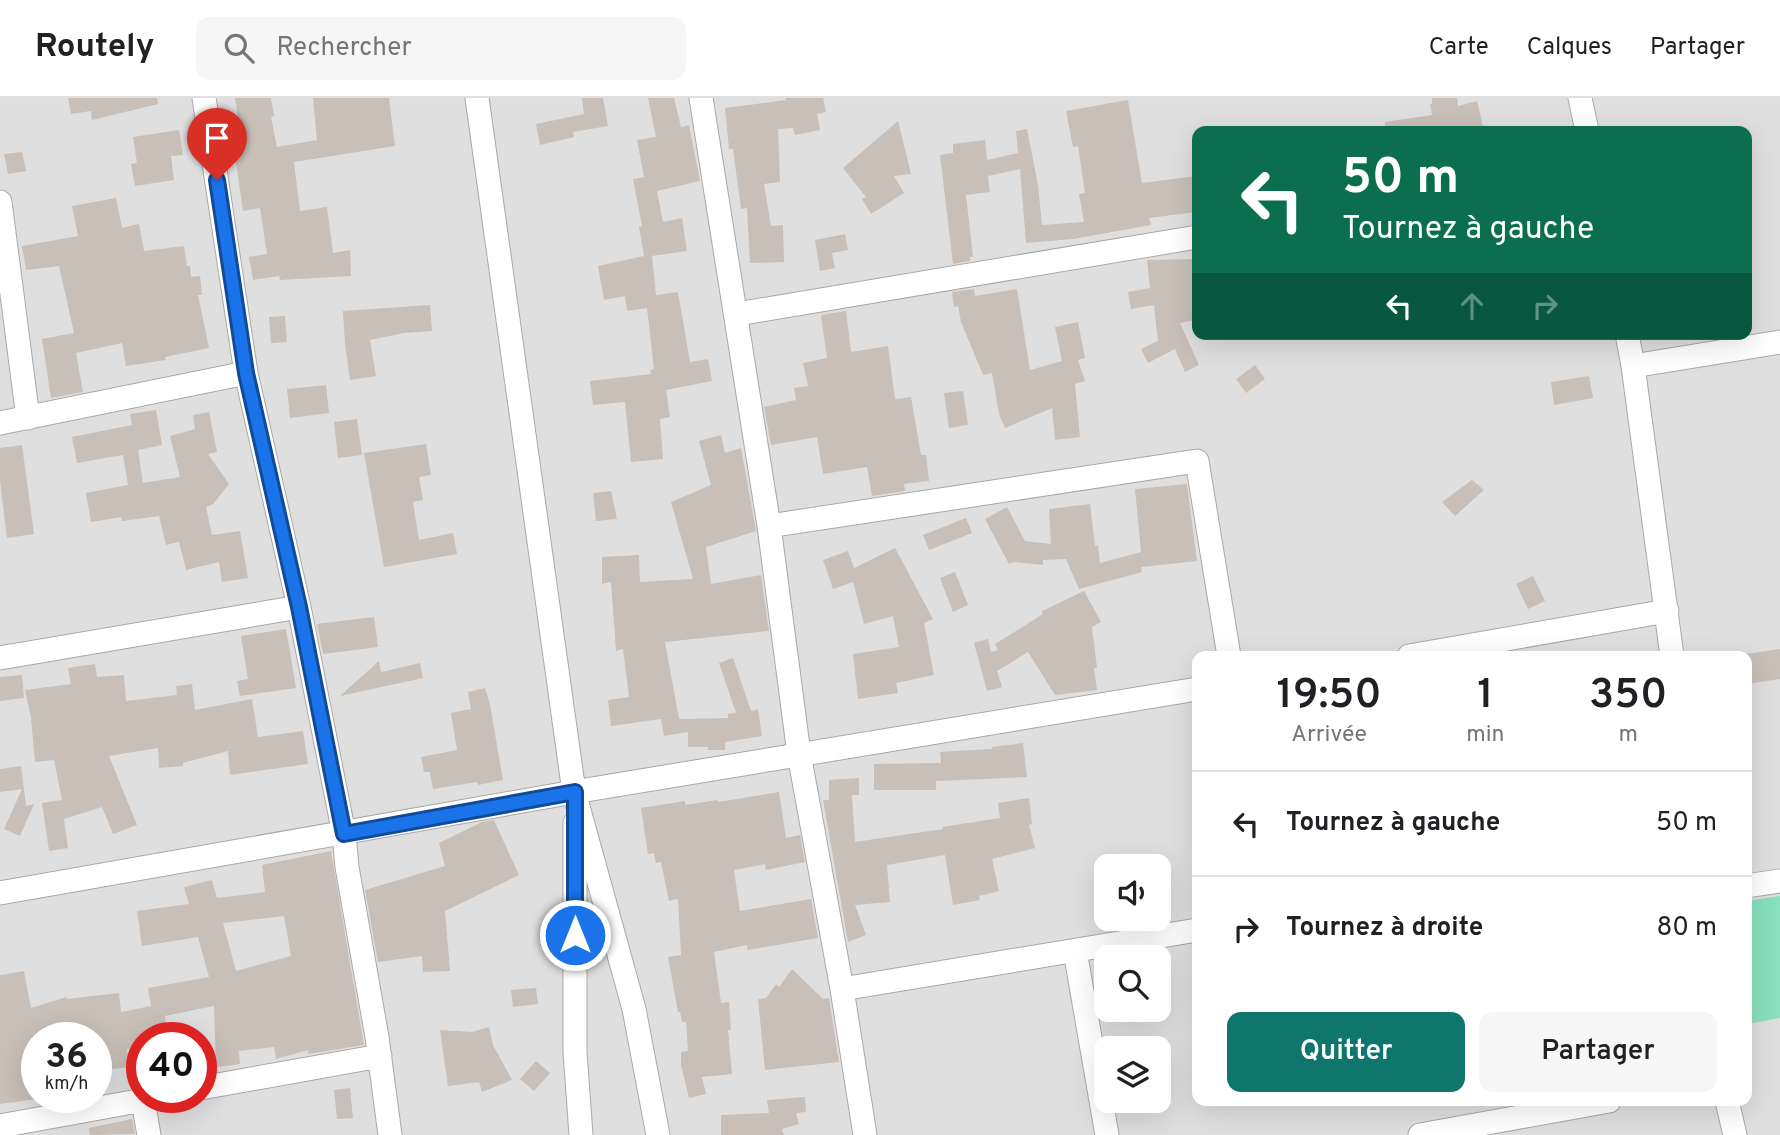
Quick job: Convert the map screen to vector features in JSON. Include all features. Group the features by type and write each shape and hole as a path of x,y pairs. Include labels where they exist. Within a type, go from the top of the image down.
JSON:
{"street":[{"path":"204,98 246,373 299,607 344,834 390,1135"},
{"path":"477,98 575,792 634,1009 658,1135"},
{"path":"701,98 769,526 799,754 842,989 865,1135"},
{"path":"1580,98 1586,126"},
{"path":"1,211 28,418"},
{"path":"737,314 1192,238"},
{"path":"1628,340 1671,651"},
{"path":"1633,366 1780,342"},
{"path":"0,423 246,373"},
{"path":"769,526 1197,461 1228,651"},
{"path":"0,658 299,607"},
{"path":"1457,651 1667,611"},
{"path":"0,893 575,792 1192,690"},
{"path":"575,792 575,1052 581,1135"},
{"path":"1752,886 1780,881"},
{"path":"842,989 1192,931"},
{"path":"1075,951 1107,1135"},
{"path":"217,1085 380,1056"},
{"path":"0,1126 126,1104"},
{"path":"1420,1135 1582,1106"},
{"path":"1728,1106 1735,1135"},
{"path":"149,1135 151,1113"}],"shaded area":[{"path":"0,98 1780,98 1780,1135 0,1135"}],"green space":[{"path":"1780,896 1780,1018 1752,1023 1752,900"}],"building":[{"path":"68,98 157,98 158,104 92,120 91,111 71,114"},
{"path":"235,98 271,98 274,116 271,117 277,147 317,140 313,98 389,98 395,146 294,162 300,211 327,207 333,253 350,250 351,276 280,280 279,276 253,280 249,257 267,254 260,208 243,211 234,149 226,150 222,125 239,123"},
{"path":"582,98 603,98 608,126 573,132 574,137 540,145 536,124 584,114"},
{"path":"648,98 674,98 681,127 689,125 700,181 657,191 663,222 682,218 687,251 652,256 656,295 678,292 690,362 708,359 712,381 666,390 670,417 660,419 663,459 631,462 625,402 593,405 590,381 651,374 650,370 654,369 647,308 627,311 625,296 604,300 598,266 644,256 639,227 642,226 633,179 644,177 637,140 656,137"},
{"path":"785,98 823,98 826,112 817,114 820,130 795,135 793,128 778,129 780,182 764,184 771,226 783,225 784,262 750,263 747,208 741,209 733,149 729,149 725,108 786,100"},
{"path":"1432,98 1457,98 1458,106 1477,101 1483,126 1385,126 1385,122 1432,115"},
{"path":"1128,100 1142,183 1192,177 1192,213 1149,218 1151,225 1073,239 1026,243 1020,169 988,176 990,192 966,195 973,257 970,257 970,261 953,264 940,155 953,153 953,144 985,140 987,160 1018,153 1016,131 1027,129 1038,185 1042,225 1084,222 1079,194 1085,193 1078,146 1073,147 1066,111"},
{"path":"898,121 911,174 894,176 904,193 871,214 862,199 866,197 843,168"},
{"path":"179,130 183,155 171,156 174,180 135,186 131,164 137,163 133,137"},
{"path":"22,152 26,171 8,174 4,154"},
{"path":"116,198 122,228 139,224 144,251 184,246 191,277 200,276 202,295 198,295 209,348 165,357 166,360 126,366 122,343 76,353 83,392 51,398 42,339 74,333 59,266 26,270 22,246 78,236 72,206"},
{"path":"845,234 848,250 832,253 835,268 820,271 815,240"},
{"path":"1192,259 1192,321 1180,323 1199,365 1185,372 1175,349 1148,363 1141,349 1158,341 1154,305 1131,309 1128,292 1150,288 1147,260"},
{"path":"974,289 975,296 1017,289 1030,370 1062,361 1055,327 1078,322 1085,358 1078,360 1085,381 1075,384 1080,437 1055,440 1052,408 1005,428 999,414 992,373 983,375 961,322 958,306 954,307 952,292"},
{"path":"430,305 432,331 370,340 376,376 350,380 343,311"},
{"path":"846,311 851,352 888,346 895,399 911,397 921,455 926,455 929,481 904,484 905,491 872,496 867,467 823,474 817,437 771,445 764,407 796,400 794,388 808,386 803,363 827,358 821,315"},
{"path":"285,316 287,342 271,343 269,317"},
{"path":"1255,365 1265,379 1246,393 1236,379"},
{"path":"1589,376 1593,398 1554,405 1551,382"},
{"path":"326,385 329,413 290,418 287,389"},
{"path":"963,391 968,425 949,428 944,393"},
{"path":"156,410 162,445 138,450 143,483 180,477 170,436 195,429 193,415 209,412 217,452 208,454 229,484 213,504 206,507 212,535 240,531 248,578 222,582 219,562 186,570 179,542 166,545 159,516 122,521 121,517 91,522 86,493 128,485 123,455 77,463 72,437 132,425 130,414"},
{"path":"357,419 362,455 338,458 334,422"},
{"path":"721,435 725,453 741,448 756,531 706,547 711,584 761,575 769,631 665,642 679,719 728,718 728,714 736,713 719,663 733,658 751,711 758,709 762,736 725,742 725,750 708,750 708,747 688,747 688,732 664,736 661,719 611,726 608,700 629,697 623,649 616,651 611,582 602,584 602,557 639,555 640,582 693,579 671,502 711,485 699,441"},
{"path":"426,444 431,475 419,477 423,500 413,502 419,540 453,533 457,554 384,567 364,453"},
{"path":"22,445 34,534 7,538 0,481 0,448"},
{"path":"1472,480 1484,490 1455,516 1442,502"},
{"path":"1187,484 1197,561 1141,567 1142,572 1079,589 1066,559 1043,560 1043,565 1014,562 1009,564 985,519 1007,507 1025,541 1051,544 1049,509 1090,504 1100,563 1141,552 1135,489"},
{"path":"611,491 617,519 596,521 593,493"},
{"path":"966,518 972,533 929,550 923,535"},
{"path":"895,548 933,619 924,623 934,675 896,683 898,693 858,699 853,654 899,647 893,616 864,624 853,582 833,589 823,560 848,551 854,568"},
{"path":"955,572 968,605 953,612 940,578"},
{"path":"1533,576 1545,601 1528,609 1516,584"},
{"path":"1084,591 1101,622 1092,627 1097,690 1055,695 1028,652 997,671 1002,687 987,691 974,643 988,639 991,652 998,650 995,644 1043,614 1042,611"},
{"path":"374,617 378,647 323,654 317,624"},
{"path":"286,629 296,688 240,696 237,681 248,679 241,636"},
{"path":"1780,649 1780,679 1752,683 1752,653"},
{"path":"379,661 381,672 420,663 423,678 340,696"},
{"path":"95,664 97,677 124,675 126,701 177,695 176,686 192,684 195,710 252,699 258,737 303,731 308,764 230,775 228,751 183,763 183,766 159,768 158,748 109,756 137,825 113,834 102,807 64,819 68,848 49,851 42,803 62,800 54,760 35,762 25,690 71,684 68,668"},
{"path":"22,675 24,698 0,701 0,677"},
{"path":"485,688 503,780 433,789 430,772 424,772 421,757 457,750 451,713 471,709 468,692"},
{"path":"1023,743 1027,777 936,781 936,790 874,790 874,764 941,763 940,752 992,749"},
{"path":"21,766 26,806 34,804 20,836 4,829 22,789 0,792 0,769"},
{"path":"859,778 859,795 852,795 855,842 1000,818 998,803 1029,798 1032,824 1029,825 1035,848 992,859 999,891 979,896 980,900 953,905 945,855 887,865 890,902 855,905 866,935 848,942 823,800 829,800 829,780"},
{"path":"779,792 786,838 800,835 805,862 766,870 765,864 734,870 740,911 811,899 818,938 748,950 747,945 714,952 721,1003 729,1002 731,1030 728,1030 732,1074 702,1077 706,1094 689,1098 681,1065 681,1052 688,1051 686,1022 682,1022 678,1012 668,957 681,955 678,899 669,901 661,862 656,863 654,853 648,854 641,808 685,801 685,805 718,802"},
{"path":"494,820 519,875 445,911 450,971 423,972 422,956 378,962 365,890 445,866 439,843 482,822"},
{"path":"331,851 364,1045 308,1054 308,1050 276,1059 274,1047 239,1051 240,1064 217,1067 217,1022 215,1022 214,1006 165,1016 166,1022 126,1022 126,1067 112,1069 112,1022 21,1022 21,1101 0,1104 0,975 24,971 31,1008 67,997 119,993 121,1012 151,1006 148,988 209,977 198,937 142,946 137,911 189,904 184,887 212,880 217,898 265,892 262,865","holes":["284,916 291,956 236,971 223,923"]},
{"path":"792,969 823,999 829,998 839,1062 765,1070 758,999 766,998 776,984 779,987"},
{"path":"536,988 538,1004 513,1007 511,990"},
{"path":"489,1027 493,1045 512,1080 482,1092 479,1082 448,1086 440,1030 472,1032"},
{"path":"536,1061 550,1073 534,1091 520,1079"},
{"path":"350,1088 353,1118 337,1119 334,1090"},
{"path":"805,1097 806,1112 796,1113 799,1124 782,1129 784,1135 721,1135 721,1115 769,1113 767,1100"},
{"path":"132,1119 135,1134 90,1135 89,1128"}],"route":[{"path":"217,180 246,373 299,607 344,834 575,792 575,935"}]}
